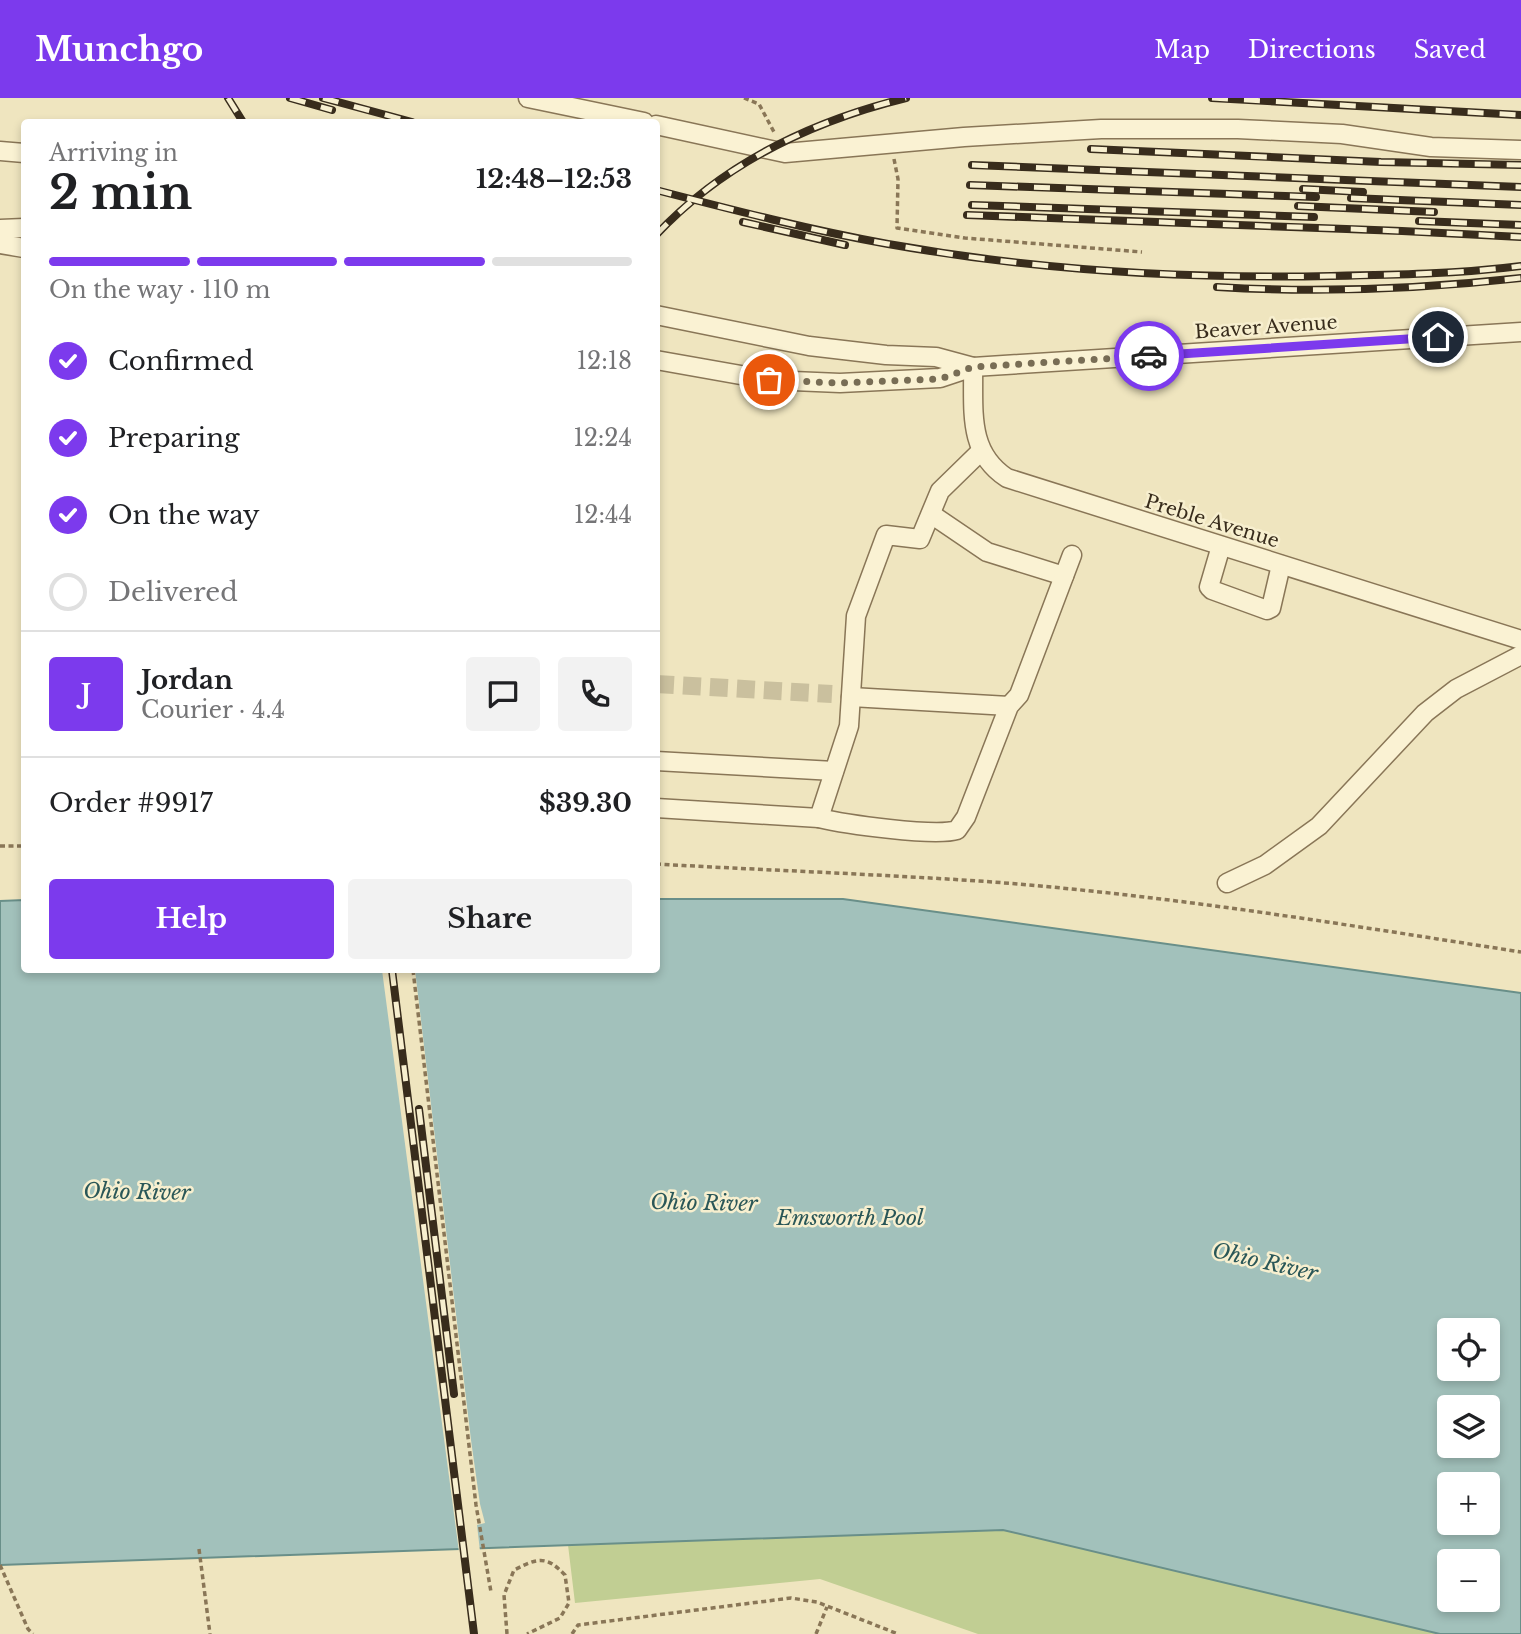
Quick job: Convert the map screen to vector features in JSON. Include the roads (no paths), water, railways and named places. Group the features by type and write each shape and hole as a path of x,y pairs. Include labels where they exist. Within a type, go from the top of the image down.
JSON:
{"street":[{"path":"528,98 630,119"},
{"path":"660,126 785,153 1101,129 1342,134 1431,147 1521,150"},
{"path":"0,151 21,153"},
{"path":"0,229 21,228"},
{"path":"0,244 21,248"},
{"path":"660,316 809,346 886,355 936,357 973,367"},
{"name":"Beaver Avenue","path":"973,367 1521,332"},
{"path":"660,361 769,380 840,383 940,379 973,367"},
{"path":"819,817 849,726 856,616 887,535 920,539 940,491 981,452 975,426 973,367"},
{"name":"Preble Avenue","path":"981,452 996,471 1013,480 1521,640"},
{"path":"931,513 987,552 1064,576"},
{"path":"1221,546 1209,587 1267,610 1271,608 1281,565"},
{"path":"660,808 819,817 841,823 935,831 957,830 966,817 1009,706 1019,695 1072,555"},
{"path":"1227,883 1265,865 1319,826 1425,713 1456,689 1521,655"},
{"path":"832,694 1009,706"},
{"path":"660,761 834,771"}],"water":[{"name":"Emsworth Pool","path":"660,899 843,899 1521,993 1521,1634 1440,1634 1003,1530 0,1565 0,901 21,900 21,973 660,973"}],"tunnel":[{"path":"660,684 832,694"}],"railway":[{"path":"228,98 241,119"},
{"path":"290,98 332,110"},
{"path":"323,98 401,119"},
{"path":"660,231 711,186 771,148 837,119 906,98"},
{"path":"1212,98 1521,115"},
{"path":"1091,149 1381,162 1521,165"},
{"path":"972,165 1521,187"},
{"path":"970,185 1316,197"},
{"path":"1303,189 1363,192"},
{"path":"660,191 772,219 943,253 1109,271 1275,277 1426,274 1521,266"},
{"path":"1351,198 1521,205"},
{"path":"972,205 1314,217"},
{"path":"1298,206 1434,212"},
{"path":"967,215 1521,237"},
{"path":"1419,221 1521,225"},
{"path":"743,222 845,245"},
{"path":"1217,287 1369,289 1521,278"},
{"path":"392,973 474,1634"},
{"path":"419,1109 454,1394"}],"water label":[{"name":"Ohio River","path":"137,1192"},
{"name":"Ohio River","path":"704,1203"},
{"name":"Ohio River","path":"1265,1262"}]}
